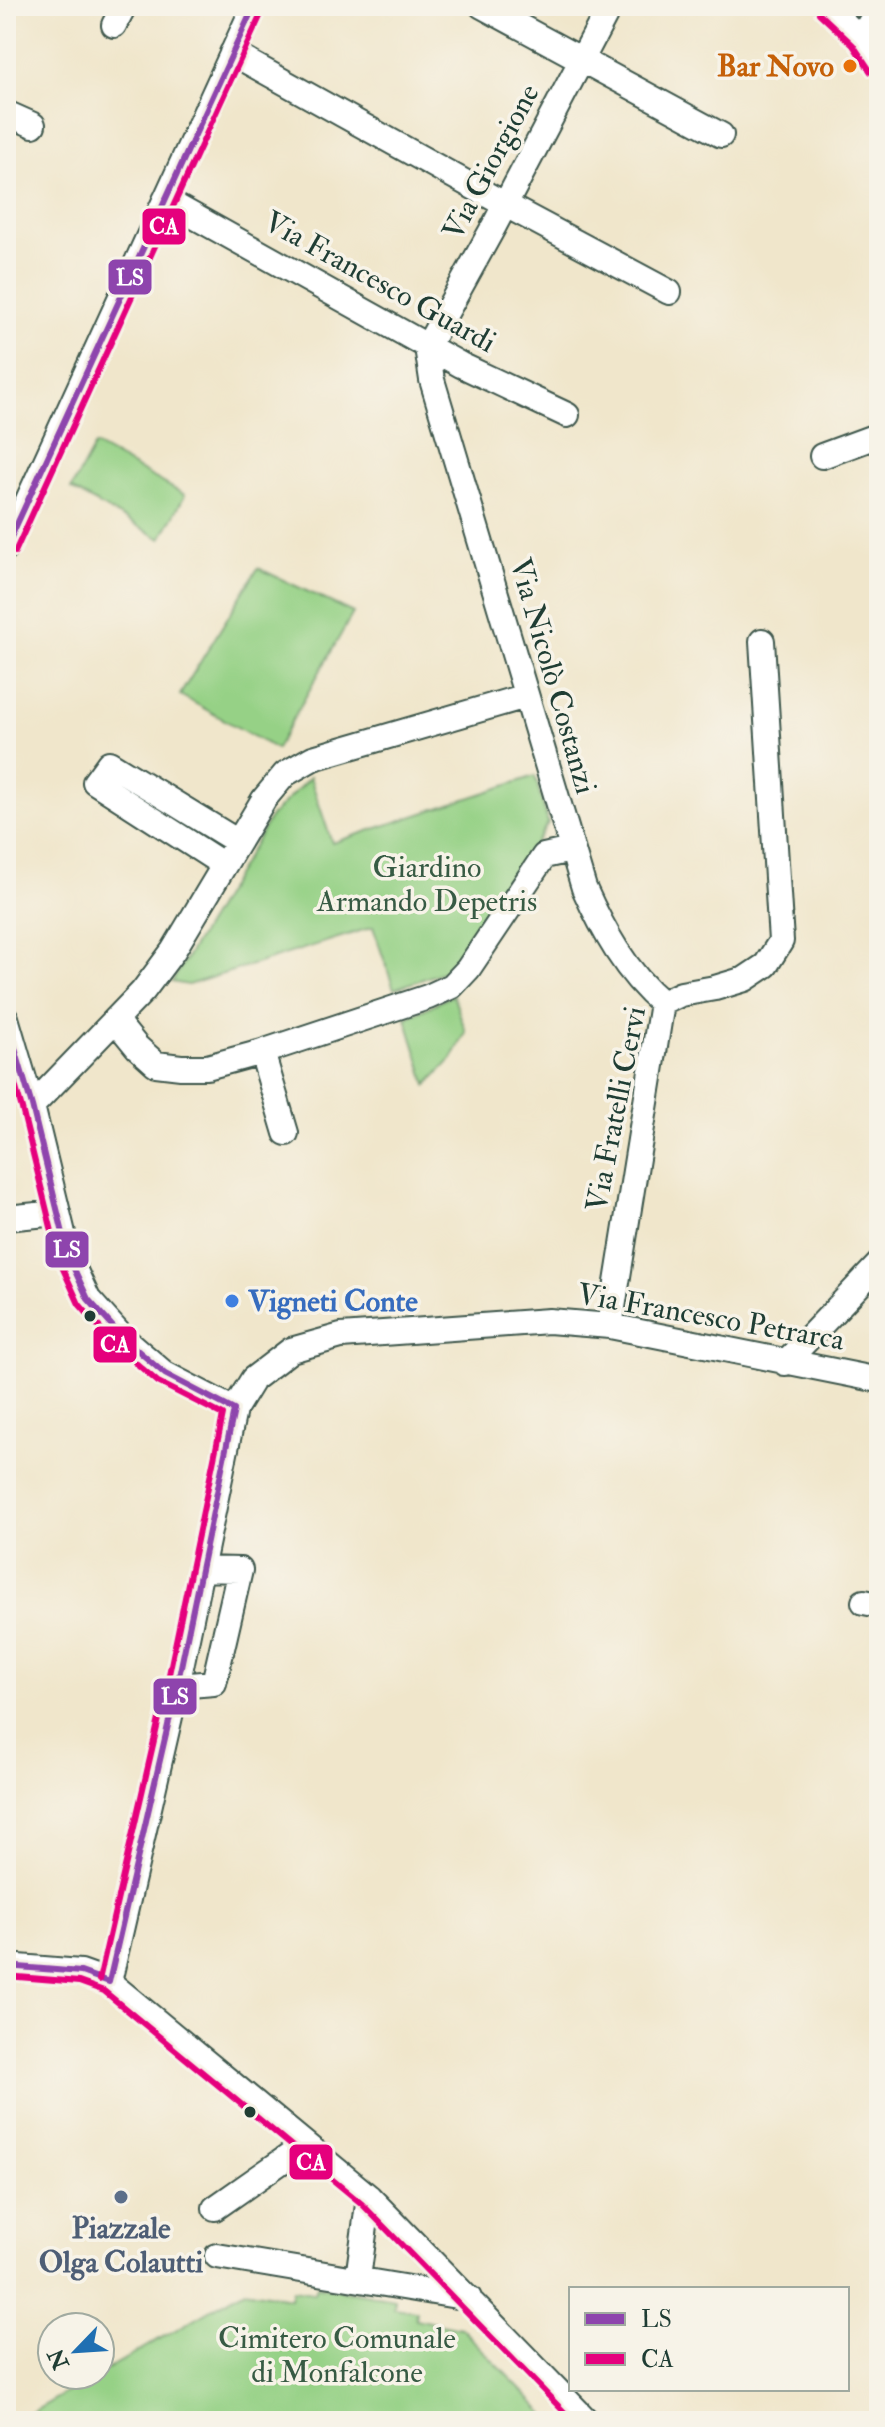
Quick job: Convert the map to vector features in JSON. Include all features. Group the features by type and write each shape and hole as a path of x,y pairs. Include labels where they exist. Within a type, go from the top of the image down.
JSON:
{"street":[{"path":"6,548 254,6"},
{"path":"482,6 721,135"},
{"name":"Via Giorgione","path":"427,347 610,6"},
{"path":"826,6 861,39 878,62"},
{"path":"861,39 879,7"},
{"path":"232,53 669,292"},
{"path":"6,113 33,125"},
{"name":"Via Francesco Guardi","path":"165,200 427,347 567,415"},
{"name":"Via Nicolò Costanzi","path":"427,347 432,380 584,888 600,923 645,989 662,1003"},
{"path":"822,456 879,435"},
{"name":"Via Fratelli Cervi","path":"610,1326 662,1003 681,994 745,979 766,965 781,941 762,641"},
{"path":"32,1106 143,991 173,951 264,799 285,774 313,758 526,696"},
{"path":"224,865 95,782 109,763 238,842"},
{"path":"115,1020 156,1064 207,1067 428,997 452,986 468,969 544,856 571,850"},
{"path":"6,1018 32,1106 69,1258 88,1299 122,1337 165,1374 234,1410"},
{"path":"262,1052 286,1133"},
{"path":"6,1218 57,1213"},
{"path":"785,1363 879,1264"},
{"name":"Via Francesco Petrarca","path":"109,1982 177,1686 234,1410 253,1379 291,1350 341,1336 549,1321 610,1326 879,1380"},
{"path":"177,1686 214,1683 240,1570 201,1569"},
{"path":"6,1966 81,1972 109,1982 369,2197 587,2421"},
{"path":"215,2208 305,2145"},
{"path":"358,2278 369,2197"},
{"path":"217,2256 469,2298"}],"green space":[{"path":"95,445 185,495 161,539 71,489"},
{"path":"258,568 353,613 276,749 180,695"},
{"name":"Giardino Armando Depetris","path":"535,776 548,823 455,968 394,989 373,927 188,985 172,982 271,816 310,777 332,843"},
{"path":"453,995 466,1032 452,1059 427,1085 406,1018"},
{"name":"Cimitero Comunale di Monfalcone","path":"316,2286 395,2299 394,2308 416,2311 415,2319 461,2328 552,2421 17,2421 69,2391 116,2391 116,2364 245,2290 290,2298 292,2290 314,2293"}],"transit line":[{"name":"LS","path":"6,548 254,6"},
{"name":"CA","path":"15,552 263,10"},
{"name":"CA","path":"819,13 853,45 871,72"},
{"name":"LS","path":"6,1018 32,1106 69,1258 88,1299 122,1337 165,1374 234,1410"},
{"name":"CA","path":"6,1053 59,1260 79,1304 115,1345 158,1382 223,1415 167,1684 99,1980"},
{"name":"LS","path":"109,1982 177,1686 234,1410"},
{"name":"LS","path":"6,1966 81,1972 109,1982"},
{"name":"CA","path":"6,1976 79,1982 104,1991 362,2204 573,2421"}],"place":[{"name":"Bar Novo","path":"850,66"},
{"name":"Vigneti Conte","path":"232,1301"},
{"name":"Piazzale Olga Colautti","path":"121,2197"}]}
